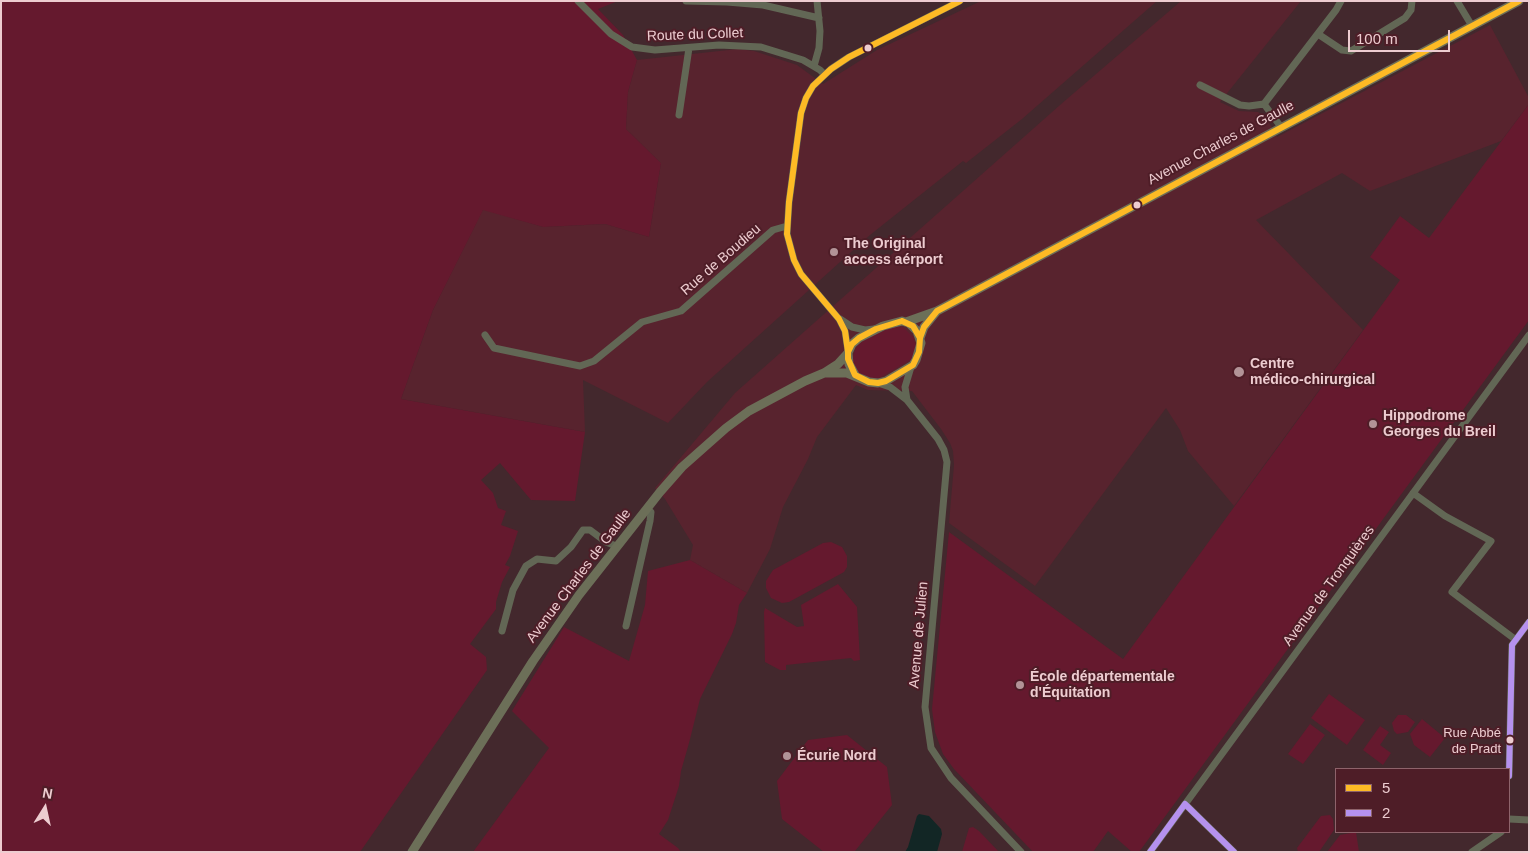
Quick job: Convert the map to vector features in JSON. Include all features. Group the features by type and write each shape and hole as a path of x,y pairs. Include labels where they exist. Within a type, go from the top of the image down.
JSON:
{"main road":[{"name":"Avenue Charles de Gaulle","path":"906,322 937,311 1519,1"},
{"name":"Avenue Charles de Gaulle","path":"920,338 924,327 937,311"},
{"path":"906,322 913,326 920,338 919,352 911,366 886,381 878,383 869,382 855,375 849,364 848,352 852,344 876,329 889,324 906,322"},
{"name":"Avenue Charles de Gaulle","path":"412,852 534,660 579,595 616,546 682,467 726,428 749,411 824,373 838,364 848,352"},
{"name":"Avenue Charles de Gaulle","path":"824,373 841,372 855,375"}],"street":[{"name":"Route du Collet","path":"578,1 611,34 632,47 655,50 719,45 761,46 814,66 824,74"},
{"path":"686,1 762,5 819,18"},
{"path":"814,66 818,48 819,18 817,1"},
{"path":"848,352 845,331 839,319 801,274 789,245 787,226 802,113 806,98 813,86 824,74 849,58 960,1"},
{"path":"1200,85 1240,105 1264,104 1341,1"},
{"path":"1318,34 1342,50 1351,51 1405,18 1411,10 1412,1"},
{"path":"1457,1 1472,26"},
{"path":"679,116 690,48"},
{"path":"1264,104 1281,127"},
{"name":"Rue de Boudieu","path":"485,335 494,348 580,366 594,361 642,322 681,311 774,230 787,226"},
{"path":"839,319 859,329 876,329"},
{"name":"Avenue de Tronquières","path":"1150,852 1527,339"},
{"path":"907,400 905,387 911,366"},
{"name":"Avenue de Julien","path":"878,383 890,387 907,400 938,438 947,462 925,706 931,748 952,778 1021,852"},
{"path":"1413,493 1445,516 1491,541 1452,592 1516,640"},
{"path":"626,626 650,521 651,512 647,509"},
{"path":"502,631 513,590 526,566 537,559 556,561 571,547 583,530 590,530 606,542 616,546"},
{"path":"1509,768 1512,645 1529,622"},
{"path":"1185,804 1234,852"},
{"path":"1510,819 1529,820"},
{"path":"1472,852 1500,833"}],"shaded area":[{"path":"1,1 618,1 598,9 623,35 637,60 628,92 626,129 661,163 649,237 605,224 543,227 483,210 433,310 401,399 585,432 575,501 531,500 500,463 481,480 493,493 498,508 506,511 501,525 518,531 505,565 510,567 502,582 496,602 496,609 470,644 486,657 487,670 360,852 1,852"},
{"path":"981,1 1157,1 1022,119 966,163 963,161 870,235 707,382 668,423 583,380 585,432 401,399 433,310 483,209 543,227 605,224 649,237 661,163 626,129 628,92 637,60 738,49 754,51 797,65 823,84 877,50"},
{"path":"1181,1 1301,1 1220,102 1239,111 1258,112 1266,117 1277,137 1490,25 1529,98 1529,104 1501,141 1370,191 1342,173 1256,220 1363,330 1234,506 1188,451 1180,430 1166,408 1035,586 949,523 954,465 953,451 941,429 912,391 868,390 856,385 817,437 808,459 783,507 770,549 747,593 690,560 693,545 665,499 655,488 735,393 1060,105"},
{"name":"Hippodrome Georges du Breil","path":"1529,104 1529,320 1139,852 1132,852 1108,831 1093,852 1033,852 954,769 943,754 935,732 932,709 949,532 1123,659 1400,280 1370,257 1400,216 1429,238"},
{"path":"893,326 904,328 913,337 916,346 912,359 879,378 862,376 855,368 853,362 857,346"},
{"path":"831,542 842,547 847,556 847,567 844,572 789,602 782,603 771,598 766,588 766,581 773,570 823,543"},
{"path":"690,560 747,593 739,605 732,634 700,699 681,771 679,786 668,820 659,834 681,852 473,852 549,748 512,711 564,627 629,661 645,605 648,571"},
{"path":"838,584 857,607 860,660 854,661 851,658 786,665 786,670 780,670 765,662 765,608 797,627 804,626 801,605"},
{"path":"1329,694 1365,720 1347,745 1311,718"},
{"path":"1398,715 1406,715 1415,722 1408,732 1397,734 1394,731 1392,723"},
{"path":"1422,719 1445,738 1430,757 1414,745 1410,734"},
{"path":"1310,724 1325,735 1303,764 1288,754"},
{"path":"1380,726 1389,732 1380,745 1391,753 1383,765 1363,750"},
{"path":"847,735 887,767 892,805 855,851 824,852 782,819 777,781 808,740"},
{"path":"1330,815 1333,819 1334,830 1319,852 1298,852 1297,848 1321,816"},
{"path":"973,827 999,852 962,852 969,828"},
{"path":"1356,833 1359,852 1327,852 1340,835"}],"water":[{"path":"919,814 929,816 941,829 942,834 937,852 905,852"}],"transit line":[{"name":"5","path":"848,352 845,331 839,319 801,274 794,260 787,234 789,202 801,113 806,98 813,86 831,69 849,57 960,1"},
{"name":"5","path":"920,338 924,327 937,311 1519,1"},
{"name":"5","path":"902,321 913,326 920,338 919,352 913,365 886,381 878,383 869,382 855,375 848,359 848,352 852,344 876,329 902,321"},
{"name":"2","path":"1509,768 1512,645 1529,622"},
{"name":"2","path":"1185,804 1234,852"},
{"name":"2","path":"1150,852 1185,804"}],"place":[{"name":"The Original access aérport","path":"834,252"},
{"name":"Centre médico-chirurgical","path":"1239,372"},
{"name":"Hippodrome Georges du Breil","path":"1373,424"},
{"name":"École départementale d'Équitation","path":"1020,685"},
{"name":"Rue Abbé de Pradt","path":"1510,740"},
{"name":"Écurie Nord","path":"787,756"}]}
